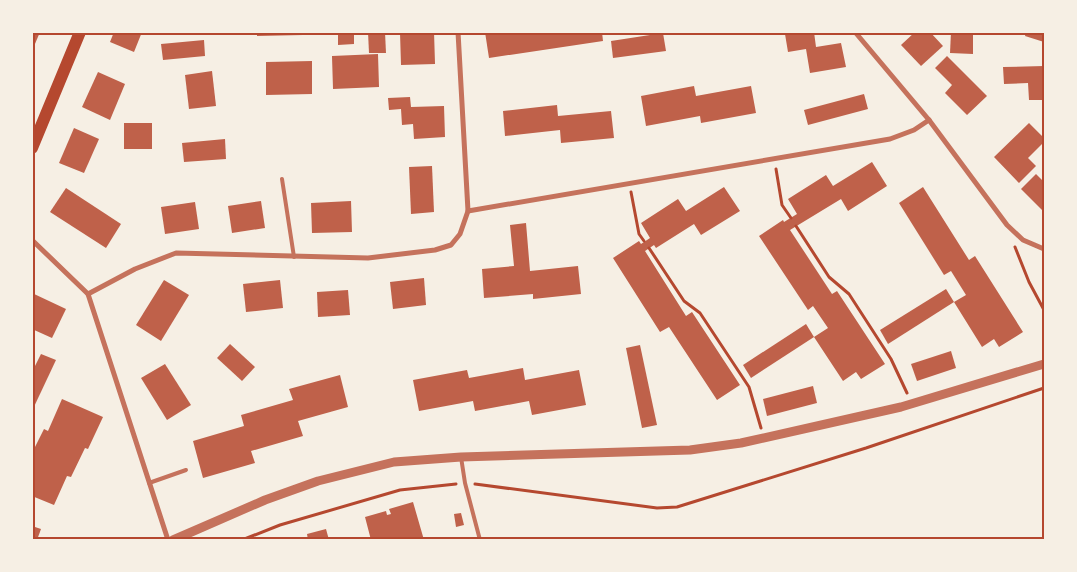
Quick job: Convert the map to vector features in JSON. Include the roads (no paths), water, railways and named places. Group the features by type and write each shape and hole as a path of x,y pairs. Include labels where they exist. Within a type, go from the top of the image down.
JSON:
{"main road":[{"path":"32,148 80,32"}],"street":[{"path":"88,294 135,269 176,253 368,258 435,250 451,245 460,234 468,211 458,32"},
{"path":"855,32 929,120 1007,225 1023,240 1044,249"},
{"path":"468,211 890,139 914,130 929,120"},
{"path":"32,240 88,294 168,540"},
{"path":"173,540 265,500 318,482 394,462 461,457 690,450 741,443 912,404 1044,364"}],"lane":[{"path":"282,179 294,257"},
{"path":"461,457 465,483 480,540"},
{"path":"149,484 186,470"}]}
